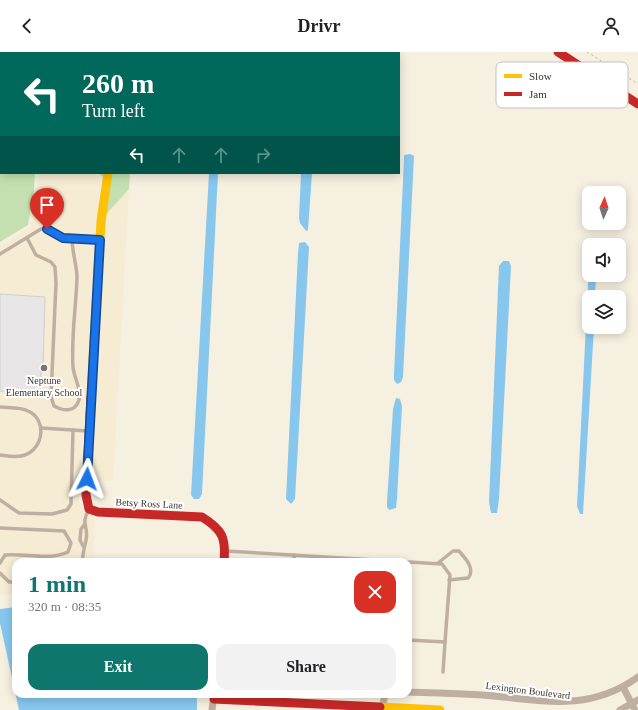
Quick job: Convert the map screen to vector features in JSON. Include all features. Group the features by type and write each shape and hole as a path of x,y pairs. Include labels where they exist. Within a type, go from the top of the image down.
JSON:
{"street":[{"path":"558,52 573,62"},
{"path":"628,98 638,104"},
{"path":"89,509 86,495 100,240 108,174"},
{"name":"Betsy Ross Lane","path":"89,509 98,512 202,518 215,525 224,535 226,551 225,558"},
{"name":"Lexington Boulevard","path":"412,692 493,696 541,707 578,707 593,704 624,689 638,677"},
{"path":"624,689 633,707"},
{"path":"212,710 214,698"},
{"path":"223,698 302,707 440,710"},
{"path":"382,708 384,698"},
{"path":"620,710 633,707 638,700"}],"lane":[{"path":"0,254 42,229 47,229 63,238 100,240"},
{"path":"26,238 36,255 51,262 54,267 56,283 51,397 54,406 65,410 72,409 76,406 80,394 73,367 77,275 72,252 72,238"},
{"path":"0,407 28,411 38,420 41,428 38,445 29,453 19,456 0,455"},
{"path":"41,428 90,431"},
{"path":"0,500 19,513 52,514 67,510 71,504 73,430"},
{"path":"82,558 83,546 80,540 81,529 84,526 85,517 89,509"},
{"path":"0,528 64,531 71,543 68,552 58,557 16,554 5,555 0,563"},
{"path":"226,551 324,558"},
{"path":"438,563 453,551 459,551 465,558 472,570 471,574 468,578 449,580"},
{"path":"412,562 438,563 442,564 447,569 449,580 443,672"},
{"path":"0,573 8,582 12,582"},
{"path":"412,640 445,642"}],"path":[{"path":"586,52 602,62"},
{"path":"628,78 638,84"}],"shaded area":[{"name":"Neptune Elementary School","path":"38,174 94,174 101,178 79,500 82,508 89,515 95,518 93,558 12,558 12,594 0,594 0,246 30,227 37,192"},
{"path":"129,189 113,481 83,480 101,220"}],"green space":[{"path":"0,174 35,174 34,192 28,225 0,242"},
{"path":"99,174 130,174 129,189 101,220 103,177"}],"water":[{"path":"410,154 414,156 403,377 401,382 397,384 394,380 394,374 404,155"},
{"path":"209,174 218,174 202,494 199,499 194,499 191,495"},
{"path":"301,174 312,174 308,230 306,231 300,223"},
{"path":"305,242 309,247 295,499 291,504 286,499 298,253 299,243"},
{"path":"503,261 509,261 511,266 499,499 497,513 491,513 489,502 499,266"},
{"path":"588,282 596,282 595,290 588,290"},
{"path":"586,334 594,334 583,514 580,514 577,506"},
{"path":"396,398 400,399 402,406 397,499 396,508 389,510 387,507 387,502 393,409"},
{"path":"12,608 12,678 0,623 0,609"},
{"path":"16,698 197,698 197,710 19,710"}],"building":[{"path":"0,294 45,297 43,367 41,367 40,392 0,391"}],"traffic: slow":[{"path":"91,397 101,221 108,174"},
{"path":"380,707 440,710"}],"traffic: jam":[{"path":"558,52 573,62"},
{"path":"628,98 638,104"},
{"path":"91,397 86,495 89,509 98,512 202,517 215,526 222,535 224,558"},
{"path":"214,699 380,707"}],"place":[{"name":"Neptune Elementary School","path":"44,368"}],"route":[{"path":"47,229 54,231 63,238 100,240 87,479"}]}
